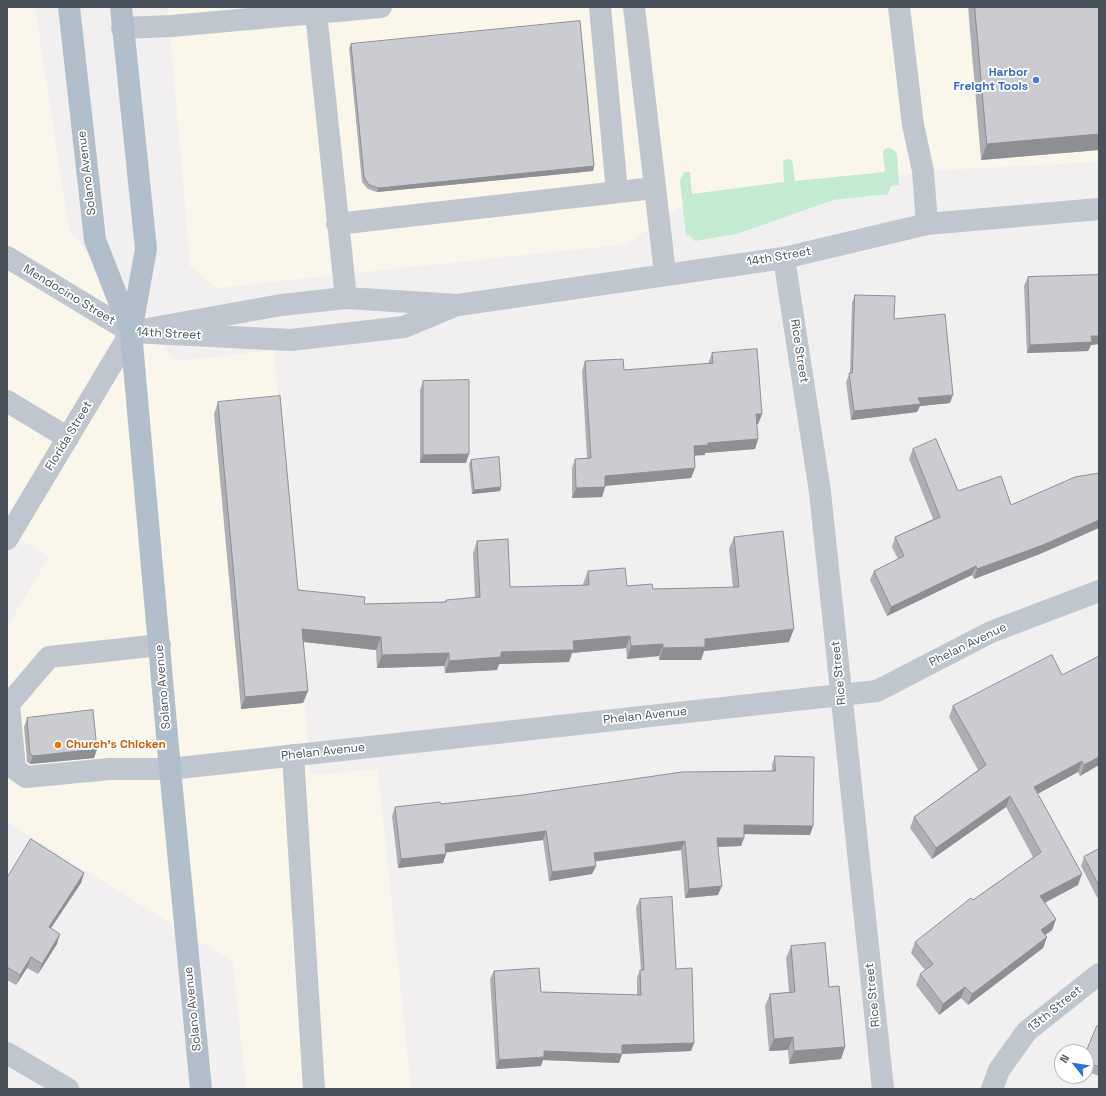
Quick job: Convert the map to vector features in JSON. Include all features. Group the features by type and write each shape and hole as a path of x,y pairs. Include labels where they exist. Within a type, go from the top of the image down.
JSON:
{"main road":[{"name":"Solano Avenue","path":"69,7 95,240 131,332"},
{"name":"Solano Avenue","path":"114,7 122,17 146,249 131,332 170,769 201,1089"}],"street":[{"path":"122,17 316,12 381,7"},
{"path":"600,7 617,192"},
{"path":"634,7 665,273"},
{"path":"899,7 913,125 923,170 927,224"},
{"path":"316,12 337,224 346,298"},
{"path":"337,224 654,188"},
{"name":"14th Street","path":"131,332 282,305 346,298 458,305 665,273 784,258 927,224 1099,209"},
{"name":"Mendocino Street","path":"7,257 131,332"},
{"name":"Rice Street","path":"784,258 820,492 883,1089"},
{"name":"14th Street","path":"131,332 291,340 404,327 458,305"},
{"name":"Florida Street","path":"7,539 131,332"},
{"path":"7,401 68,438"},
{"name":"Phelan Avenue","path":"8,703 15,769 26,777 110,769 170,769 877,691 991,632 1099,591"},
{"path":"8,703 49,656 160,645"},
{"path":"293,755 314,1089"},
{"name":"13th Street","path":"992,1089 999,1070 1027,1031 1099,974"},
{"path":"7,1054 68,1089"}],"shaded area":[{"path":"7,7 35,7 69,230 175,361 274,350 311,775 378,769 411,1089 246,1089 233,962 7,822 7,627 49,557 7,531"},
{"path":"168,7 1099,7 1099,162 923,171 894,177 693,198 627,244 216,288 190,266"}],"green space":[{"path":"890,148 895,151 897,155 899,185 891,186 888,194 833,200 737,234 695,241 689,235 686,236 680,181 684,172 690,172 692,194 784,182 783,161 788,159 792,160 795,181 885,172 883,152 885,149"}],"building":[{"name":"Harbor Freight Tools","path":"975,7 1099,7 1099,134 987,144"},
{"path":"580,21 594,166 379,188 369,185 364,177 351,44"},
{"path":"1099,275 1099,336 1091,336 1092,342 1030,345 1028,277"},
{"path":"855,295 895,296 894,319 945,314 953,395 918,398 921,404 854,411 849,373 852,373"},
{"path":"757,349 762,414 756,414 758,439 708,443 708,445 694,446 695,468 605,476 605,487 576,488 575,459 591,458 585,361 623,359 624,370 713,363 712,353"},
{"path":"469,380 469,454 423,455 423,381"},
{"path":"280,396 298,590 365,597 364,604 446,602 446,600 480,597 477,541 508,539 510,587 589,585 588,571 625,568 627,586 652,584 653,589 739,587 734,537 783,531 794,629 705,639 705,647 663,648 663,644 631,646 630,636 573,641 574,650 501,652 501,657 449,661 449,653 382,655 381,637 302,629 308,691 245,697 218,402"},
{"path":"936,439 958,491 1001,476 1011,505 1075,477 1099,473 1099,520 1043,545 977,569 976,566 891,607 874,571 904,556 895,537 940,517 913,449"},
{"path":"499,457 501,487 474,490 471,460"},
{"path":"1052,655 1062,675 1099,656 1099,757 1084,765 1082,761 1034,787 1082,874 1040,896 1056,919 1041,930 1047,937 972,994 965,987 943,1004 920,974 933,964 915,942 971,898 973,900 1041,852 1010,796 936,848 914,817 986,765 953,706"},
{"name":"Church's Chicken","path":"93,710 97,749 33,756 30,754 27,718"},
{"path":"775,756 814,757 813,826 744,825 744,838 717,838 722,886 689,889 685,841 594,853 596,866 552,872 546,831 445,844 446,854 401,859 395,807 440,802 441,804 523,795 682,772 775,771"},
{"path":"31,839 84,873 49,927 60,934 42,964 31,957 20,975 7,967 7,878"},
{"path":"1099,849 1099,886 1084,857"},
{"path":"672,897 676,969 692,968 694,1043 622,1045 622,1054 544,1051 544,1057 499,1060 494,971 539,968 541,992 641,995 640,970 644,970 640,899"},
{"path":"825,943 829,987 839,986 845,1047 794,1051 793,1037 774,1039 770,994 795,992 791,946"},
{"path":"1097,1026 1099,1026 1099,1067 1094,1065 1094,1044 1089,1044"}],"place":[{"name":"Harbor Freight Tools","path":"1036,80"},
{"name":"Church's Chicken","path":"58,745"}]}
